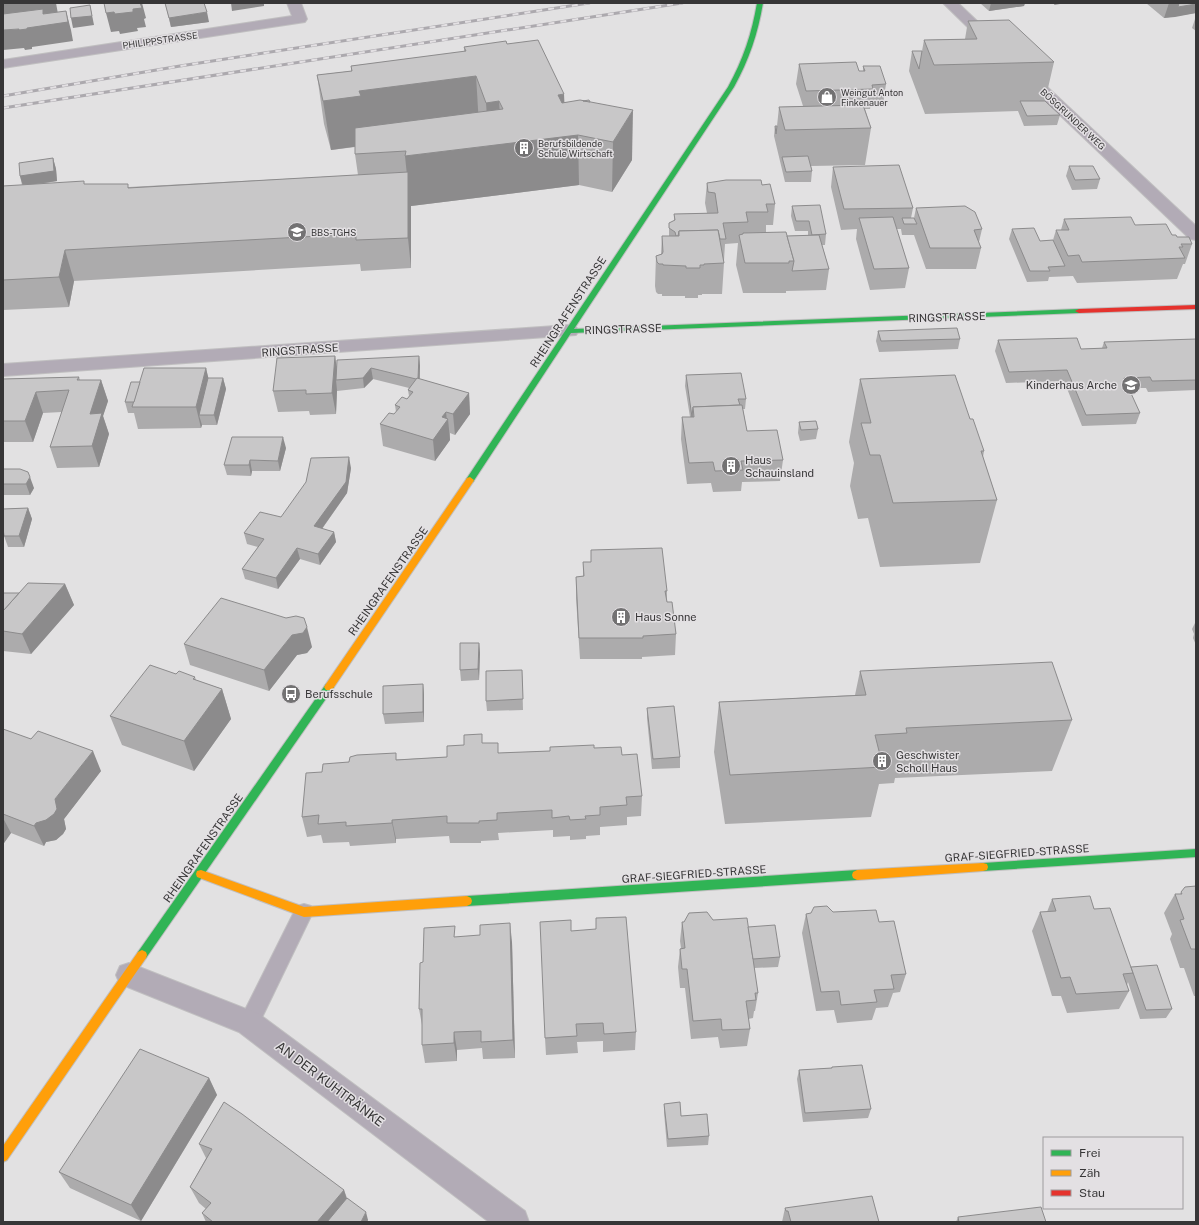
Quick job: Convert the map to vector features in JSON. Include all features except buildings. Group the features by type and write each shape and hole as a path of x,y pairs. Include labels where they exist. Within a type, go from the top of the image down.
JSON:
{"street":[{"name":"PHILIPPSTRASSE","path":"3,64 300,20 294,3"},
{"name":"RHEINGRAFENSTRASSE","path":"3,1156 436,532 738,76 748,55 757,27 762,3"},
{"path":"950,3 1002,52"},
{"name":"BÖSGRUNDER WEG","path":"1013,62 1196,236"},
{"name":"RINGSTRASSE","path":"3,370 570,331 1196,307"},
{"name":"GRAF-SIEGFRIED-STRASSE","path":"200,874 304,912 1196,853"},
{"name":"AN DER KUHTRÄNKE","path":"129,975 249,1023 514,1222"}],"lane":[{"path":"249,1023 304,912"}],"railway":[{"path":"3,96 180,66 589,3"},
{"path":"3,108 682,3"}],"traffic: fast":[{"path":"470,480 731,87 750,46 760,3"},
{"path":"570,331 1079,311"},
{"path":"142,955 329,687"},
{"path":"983,867 1196,853"},
{"path":"467,901 857,875"}],"traffic: slow":[{"path":"329,687 470,480"},
{"path":"857,875 983,867"},
{"path":"201,874 304,912 467,901"},
{"path":"3,1156 142,955"}],"traffic: jam":[{"path":"1079,311 1196,307"}],"place":[{"name":"Weingut Anton Finkenauer","path":"827,97"},
{"name":"Berufsbildende Schule Wirtschaft","path":"524,148"},
{"name":"BBS-TGHS","path":"297,232"},
{"name":"Kinderhaus Arche","path":"1131,385"},
{"name":"Haus Schauinsland","path":"731,466"},
{"name":"Haus Sonne","path":"621,617"},
{"name":"Berufsschule","path":"291,694"},
{"name":"Geschwister Scholl Haus","path":"882,761"}]}
